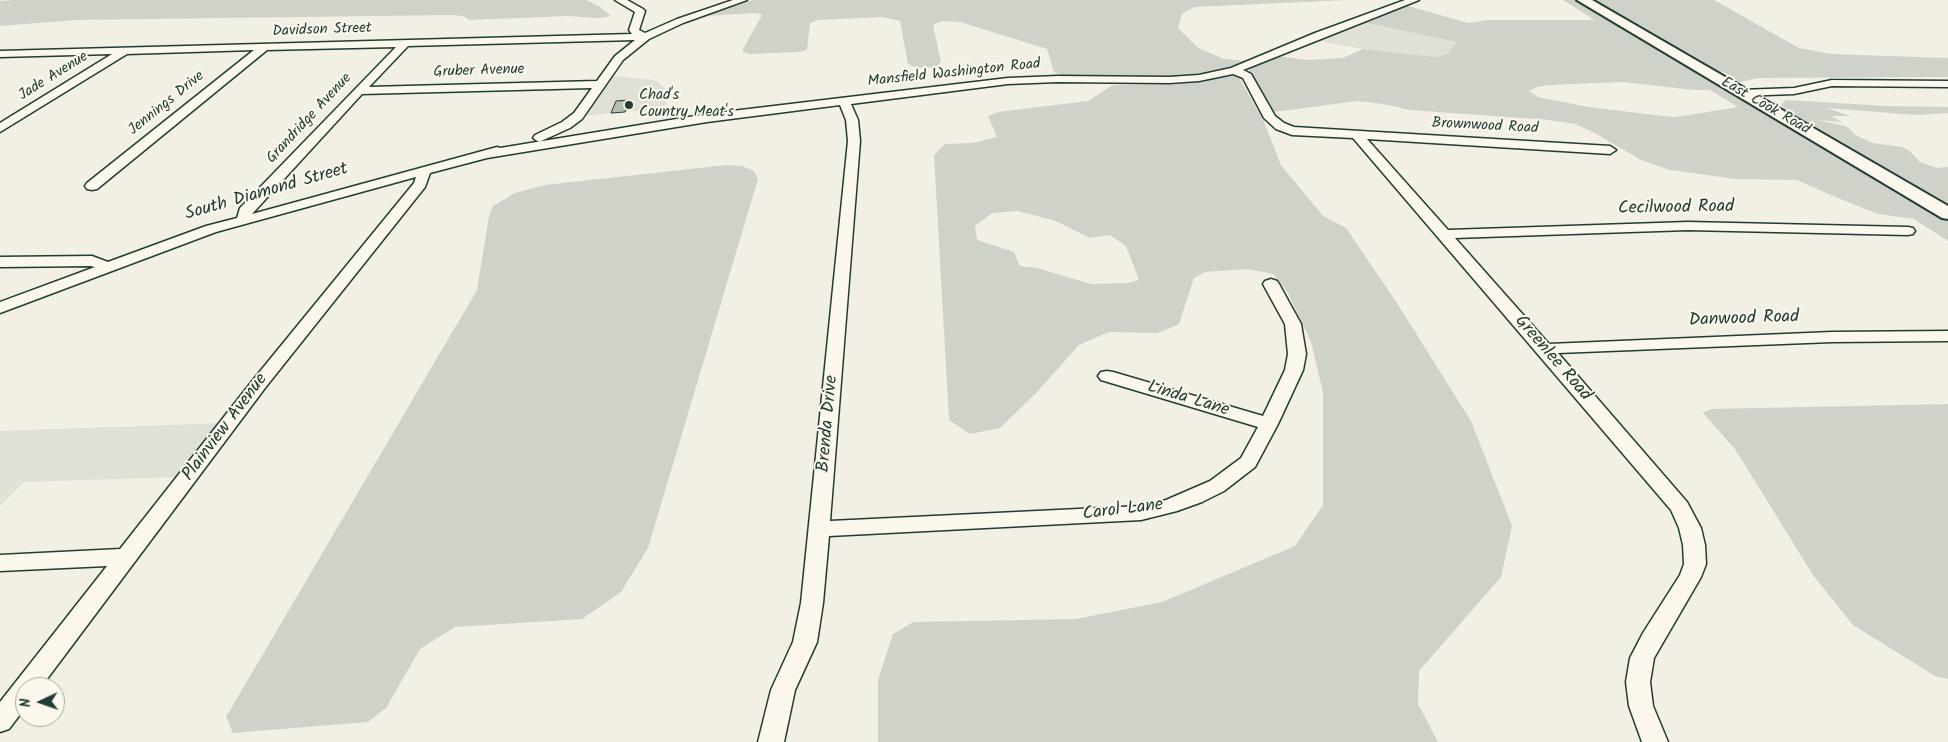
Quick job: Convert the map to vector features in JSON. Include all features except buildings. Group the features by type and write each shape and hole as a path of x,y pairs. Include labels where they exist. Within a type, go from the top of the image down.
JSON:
{"main road":[{"name":"East Cook Road","path":"1583,0 1948,214"}],"street":[{"path":"620,0 640,11 634,30 637,34 645,36"},
{"path":"556,131 582,111 619,58 645,36 675,23 742,0"},
{"name":"Mansfield Washington Road","path":"487,154 707,118 844,100 1023,80 1181,80 1234,70 1319,35 1414,0"},
{"name":"Davidson Street","path":"0,54 645,36"},
{"name":"Grandridge Avenue","path":"244,218 245,211 404,43"},
{"name":"Jennings Drive","path":"92,186 263,48"},
{"name":"Jade Avenue","path":"0,128 123,52"},
{"path":"1234,70 1247,76 1270,118 1285,129 1302,133 1358,136"},
{"name":"Gruber Avenue","path":"359,91 600,84"},
{"path":"1741,93 1794,91 1832,84 1948,84"},
{"name":"Brenda Drive","path":"771,742 783,690 805,642 812,603 854,141 852,120 844,100"},
{"path":"556,131 578,138"},
{"name":"South Diamond Street","path":"0,308 171,242 244,218 487,154 556,131"},
{"name":"Brownwood Road","path":"1358,136 1610,150"},
{"name":"Greenlee Road","path":"1358,136 1663,485 1680,507 1690,528 1694,545 1695,564 1690,577 1642,658 1638,682 1641,706 1655,742"},
{"name":"Plainview Avenue","path":"35,677 259,384 420,184 424,170"},
{"name":"Cecilwood Road","path":"1444,234 1688,226 1908,231"},
{"path":"0,262 92,261 107,267"},
{"name":"Carol Lane","path":"820,529 1141,513 1195,498 1234,474 1248,462 1289,382 1297,354 1296,339 1293,324 1271,284"},
{"name":"Danwood Road","path":"1543,349 1832,337 1948,336"},
{"name":"Linda Lane","path":"1107,376 1269,424"},
{"path":"0,563 128,557"},
{"name":"Plainview Avenue","path":"0,721 15,702"}],"shaded area":[{"path":"586,0 600,7 611,16 599,18 568,16 469,20 463,16 450,15 75,20 0,26 0,1"},
{"path":"753,0 1347,0 1194,7 1182,14 1178,28 1198,48 1224,59 1246,61 1233,67 1204,75 1180,78 1064,76 1054,72 1047,49 960,22 942,21 933,25 941,62 936,67 918,68 908,64 900,21 883,17 818,20 810,23 807,50 800,52 749,54 742,51 762,15 757,13 704,16"},
{"path":"1563,0 1578,0 1948,218 1948,241 1914,219 1878,214 1797,180 1736,179 1670,170 1641,160 1593,132 1575,124 1549,120 1410,110 1357,101 1274,112 1249,71 1255,62 1277,56 1308,60 1343,58 1363,49 1436,57 1448,54 1456,42 1362,22 1405,5 1468,23 1488,20 1595,20","holes":["1622,82 1710,90 1738,107 1676,117 1588,107 1538,97 1529,91 1537,87 1549,85"]},
{"path":"1587,0 1714,0 1799,48 1832,54 1948,58 1948,77 1758,78 1741,82 1734,81 1726,73 1705,68"},
{"path":"1362,22 1456,42 1448,55 1436,57 1363,49 1313,40"},
{"path":"610,76 655,80 665,89 667,103 663,108 584,116"},
{"path":"1224,76 1233,76 1240,79 1264,122 1281,165 1323,216 1346,228 1395,300 1471,421 1512,526 1501,577 1419,671 1418,704 1438,742 878,742 878,680 893,634 913,622 1076,619 1162,602 1295,546 1323,505 1323,392 1311,342 1288,293 1273,274 1247,269 1205,272 1194,278 1179,324 1158,333 1109,332 1079,345 1037,392 1000,428 970,434 949,420 934,155 945,144 973,143 997,137 988,116 998,112 1088,101 1113,85 1200,82","holes":["1018,211 1056,221 1090,238 1110,235 1126,246 1139,280 1127,283 1091,284 1037,268 1020,266 1014,252 977,240 975,226 992,213"]},
{"path":"1786,100 1887,106 1948,107 1948,113 1916,115 1827,108 1850,116 1831,116 1842,122 1817,120 1845,126 1855,135 1873,143 1902,147 1910,151 1920,162 1937,168 1948,167 1948,210 1796,119 1781,105"},
{"path":"726,165 742,166 754,171 758,179 648,548 621,592 582,619 455,627 420,649 386,708 368,722 233,733 226,717 477,290 489,216 493,206 515,193 545,185"},
{"path":"1948,404 1948,679 1935,676 1853,625 1813,575 1735,449 1703,413 1711,409"},
{"path":"223,423 181,477 24,482 0,506 0,431"}],"place":[{"name":"Chad's Country Meat's","path":"629,105"}]}
